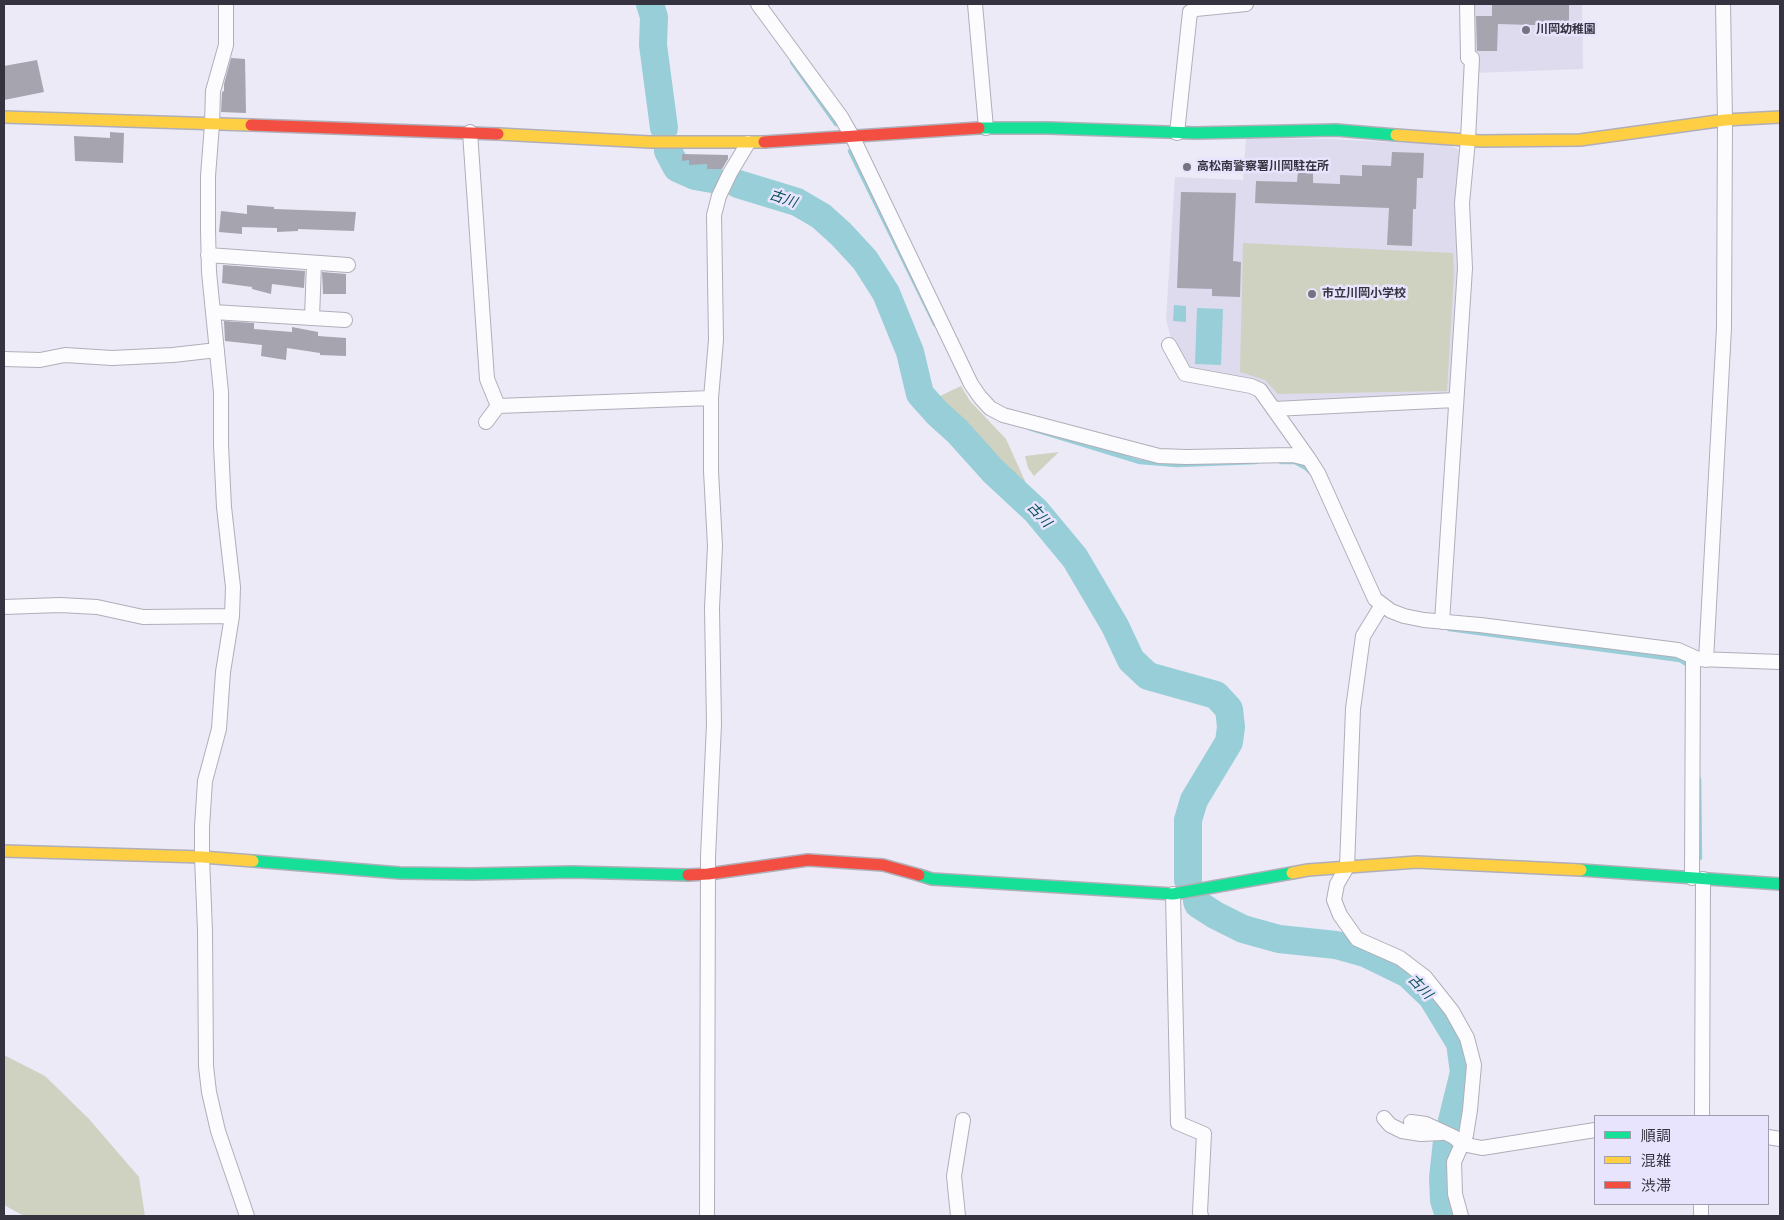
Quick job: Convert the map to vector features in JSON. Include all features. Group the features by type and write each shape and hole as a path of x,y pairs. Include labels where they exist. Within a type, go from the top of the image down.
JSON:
{"street":[{"path":"226,4 226,45 213,91 208,176 208,255 221,392 224,507 233,587 232,616 223,672 219,729 205,781 202,857 206,1066 208,1084 218,1131 247,1216"},
{"path":"758,4 841,117 853,138 971,384 990,408 1003,415 1159,456 1293,456 1309,459"},
{"path":"975,4 986,128"},
{"path":"1177,133 1190,12 1196,6 1246,4"},
{"path":"1442,622 1465,268 1462,202 1468,140 1472,58 1468,58 1467,4"},
{"path":"1702,1115 1697,879 1699,658 1724,328 1725,120 1722,4"},
{"path":"4,118 470,132 650,142 748,143 853,138 986,128 1048,128 1177,133 1336,130 1468,140 1580,140 1725,120 1780,116"},
{"path":"470,132 487,379 498,406"},
{"path":"707,1216 708,874 714,724 712,608 715,546 711,471 711,398 716,340 714,215 722,189 748,143"},
{"path":"208,255 348,265"},
{"path":"312,318 314,263"},
{"path":"213,312 345,320"},
{"path":"1170,344 1185,374 1251,386 1260,390 1318,473 1375,599 1382,605 1404,616 1442,622 1678,650 1699,658 1780,662"},
{"path":"4,359 40,360 65,355 121,357 173,355 217,350"},
{"path":"498,406 711,398"},
{"path":"1274,409 1455,400"},
{"path":"486,422 498,406"},
{"path":"1382,605 1364,636 1353,709 1347,867 1337,884 1334,900 1340,915 1357,939 1400,958 1425,977 1452,1011 1467,1038 1474,1065 1466,1135 1453,1138 1402,1131 1390,1125 1384,1118"},
{"path":"4,607 96,607 143,617 232,616"},
{"path":"4,852 202,857 400,873 471,874 572,872 687,875 708,874 808,860 883,865 942,880 1173,894 1308,870 1417,862 1540,867 1780,884"},
{"path":"1173,894 1178,1123 1204,1134 1201,1216"},
{"path":"958,1216 954,1176 963,1120"},
{"path":"1411,1122 1426,1124 1453,1138 1482,1148 1594,1130"},
{"path":"1453,1138 1455,1194 1461,1216"}],"shaded area":[{"name":"川岡幼稚園","path":"1470,4 1582,4 1583,69 1475,73 1470,55"},
{"name":"市立川岡小学校","path":"1246,138 1329,139 1449,145 1459,150 1455,199 1459,269 1450,396 1274,401 1190,370 1170,335 1166,319 1175,177 1243,180"}],"green space":[{"path":"1243,243 1453,253 1454,273 1447,391 1278,394 1265,380 1240,372"},
{"path":"961,386 970,401 1006,439 1025,481 1018,483 934,402 930,392 938,397"},
{"path":"1059,452 1034,476 1028,468 1025,456"},
{"path":"4,1055 45,1076 89,1119 139,1177 145,1216 24,1216 4,1205"}],"water":[{"path":"1174,305 1186,306 1186,322 1173,321"},
{"path":"1197,308 1223,309 1221,365 1195,364"}],"building":[{"path":"1492,4 1569,4 1569,26 1498,24 1497,51 1477,51 1476,16 1492,16"},
{"path":"231,58 245,59 246,113 221,112 222,92 224,91"},
{"path":"37,60 44,92 4,100 4,66"},
{"path":"110,132 124,133 123,163 75,161 74,136 110,138"},
{"path":"1392,152 1424,153 1423,178 1417,178 1416,209 1413,209 1412,246 1387,245 1389,208 1255,203 1256,181 1297,182 1298,171 1313,172 1313,183 1340,184 1340,175 1362,176 1362,165 1391,166"},
{"path":"682,154 728,155 728,159 722,169 707,169 707,164 689,165 689,160 682,161"},
{"path":"1181,192 1236,193 1233,261 1241,262 1240,297 1212,296 1212,289 1177,288"},
{"path":"247,205 274,207 274,209 356,212 354,231 298,229 298,231 277,232 277,228 242,227 242,234 219,232 221,211 247,214"},
{"path":"223,265 305,271 304,288 272,284 271,294 252,289 252,287 222,283"},
{"path":"322,272 346,274 346,294 323,294"},
{"path":"224,321 254,323 254,329 292,332 292,327 318,332 318,336 346,338 346,356 320,355 320,353 287,348 286,360 261,356 262,345 225,341"}],"waterway":[{"name":"古川","path":"650,4 654,17 653,45 664,128"},
{"path":"792,62 836,124"},
{"name":"古川","path":"668,151 677,168 695,176 712,179"},
{"path":"850,151 935,324"},
{"name":"古川","path":"738,184 797,202 821,216 841,234 865,260 886,293 910,352 920,394 993,471 1036,511 1075,558 1115,626 1131,660 1148,676 1216,695 1229,709 1231,727 1229,742 1194,800 1188,820 1188,880"},
{"path":"1029,428 1140,462 1177,465 1256,462"},
{"path":"1281,462 1295,462 1310,472"},
{"path":"1449,629 1680,660 1689,666"},
{"path":"1699,779 1700,858"},
{"name":"古川","path":"1197,901 1198,904 1215,915 1243,929 1279,939 1336,945 1365,953 1408,974 1432,997 1460,1043 1464,1072 1447,1141 1443,1178 1444,1200 1449,1216"}],"traffic: fast":[{"path":"979,128 1048,128 1195,133 1336,130 1396,135"},
{"path":"253,861 400,873 572,872 688,875"},
{"path":"1581,870 1780,884"},
{"path":"919,875 932,879 1173,894 1292,873"}],"traffic: slow":[{"path":"4,117 251,125"},
{"path":"1396,135 1480,141 1580,140 1725,120 1780,117"},
{"path":"498,134 650,142 764,142"},
{"path":"4,851 202,857 253,861"},
{"path":"1292,873 1308,870 1417,862 1581,870"}],"traffic: jam":[{"path":"251,125 498,134"},
{"path":"764,142 979,128"},
{"path":"688,875 808,860 883,865 919,875"}],"place":[{"name":"川岡幼稚園","path":"1526,30"},
{"name":"高松南警察署川岡駐在所","path":"1187,167"},
{"name":"市立川岡小学校","path":"1312,294"}]}
